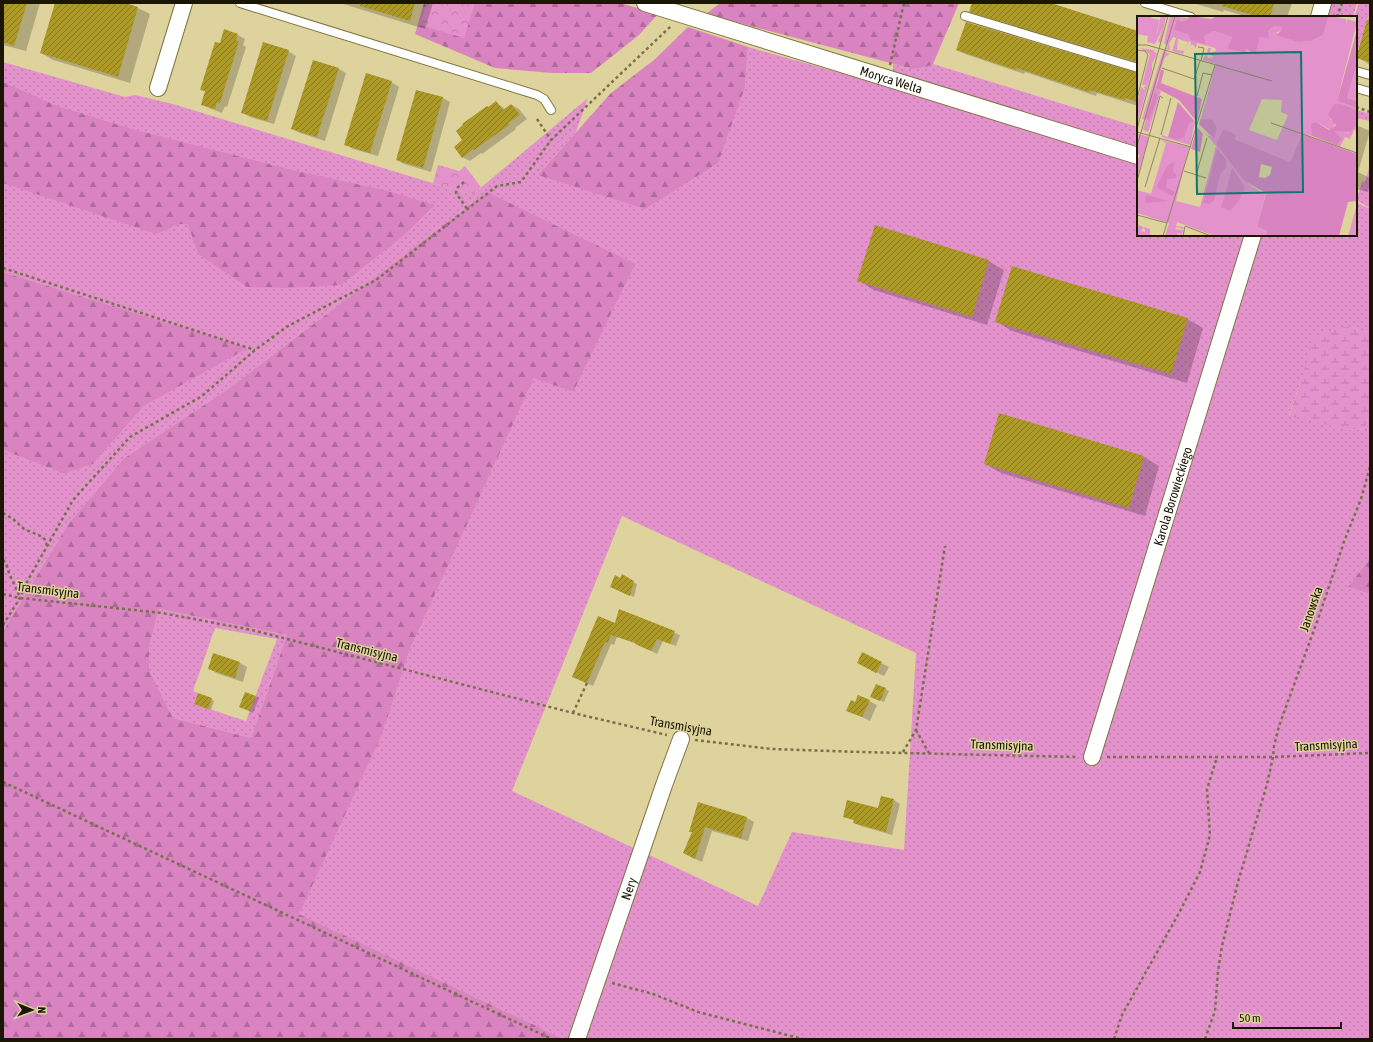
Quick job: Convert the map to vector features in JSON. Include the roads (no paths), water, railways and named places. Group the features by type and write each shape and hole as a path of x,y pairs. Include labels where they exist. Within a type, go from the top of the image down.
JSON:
{"street":[{"path":"158,88 184,3"},
{"name":"Moryca Welta","path":"645,3 1137,156"},
{"path":"1319,16 1323,3"},
{"name":"Karola Borowieckiego","path":"1092,757 1253,236"},
{"name":"Nery","path":"577,1039 681,739"}],"lane":[{"path":"240,3 538,95 544,99 551,110"},
{"path":"1145,3 1188,16"},
{"path":"965,16 1137,68"},
{"path":"1357,71 1370,75"},
{"path":"1357,88 1370,92"}]}
